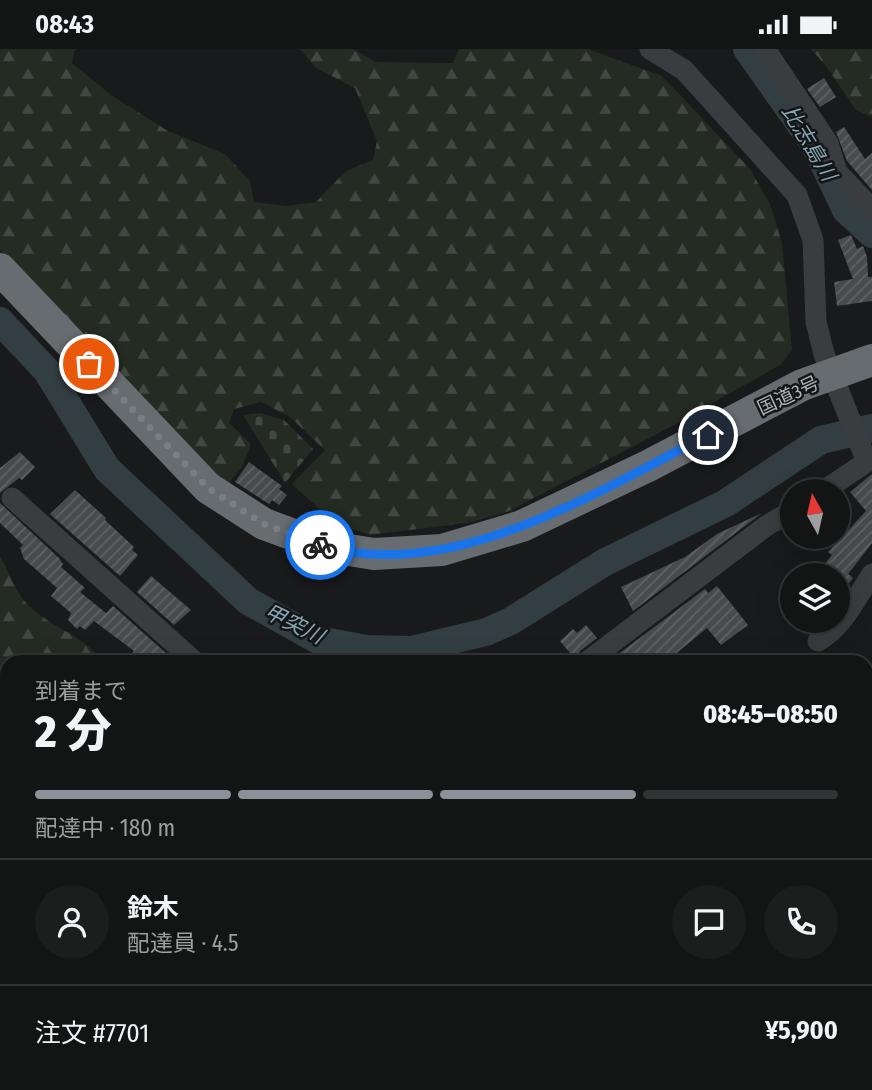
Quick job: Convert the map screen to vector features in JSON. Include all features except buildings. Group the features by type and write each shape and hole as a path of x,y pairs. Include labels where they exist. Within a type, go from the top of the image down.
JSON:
{"highway":[{"name":"国道3号","path":"0,269 208,488 241,511 293,536 324,546 374,554 442,550 522,526 648,466 802,385 838,383 872,360"}],"street":[{"path":"650,49 684,70 797,195 813,240 816,322 824,354 869,457 839,479"},
{"path":"765,49 828,143 837,172 872,209"},
{"path":"12,498 187,655"},
{"path":"604,655 780,518"},
{"path":"818,641 830,634 842,621 872,574"}],"green space":[{"path":"0,49 75,49 72,63 111,95 168,131 225,154 250,181 254,202 286,206 316,202 346,171 373,160 377,141 355,88 316,68 300,49 353,49 376,62 453,63 459,49 588,49 662,76 750,169 770,204 782,243 792,350 780,365 674,425 507,512 467,523 370,535 335,523 292,484 325,450 290,417 261,402 234,409 229,423 251,444 242,467 227,485 181,443 0,250"},
{"path":"811,49 872,49 872,117 856,110"},
{"path":"260,413 284,420 313,449 285,483 243,415"},
{"path":"0,557 28,605 76,637 97,655 0,655"}],"waterway":[{"name":"比志島川","path":"747,49 815,145 846,210 872,234"},
{"name":"甲突川","path":"0,321 47,371 107,469 248,601 318,640 367,649 411,650 486,632 511,621 605,562 726,503 821,440 872,428"}],"way so far":[{"path":"89,364 159,440 208,488 264,524 320,545"}],"route":[{"path":"320,545 374,554 419,554 466,545 522,526 708,435"}]}
